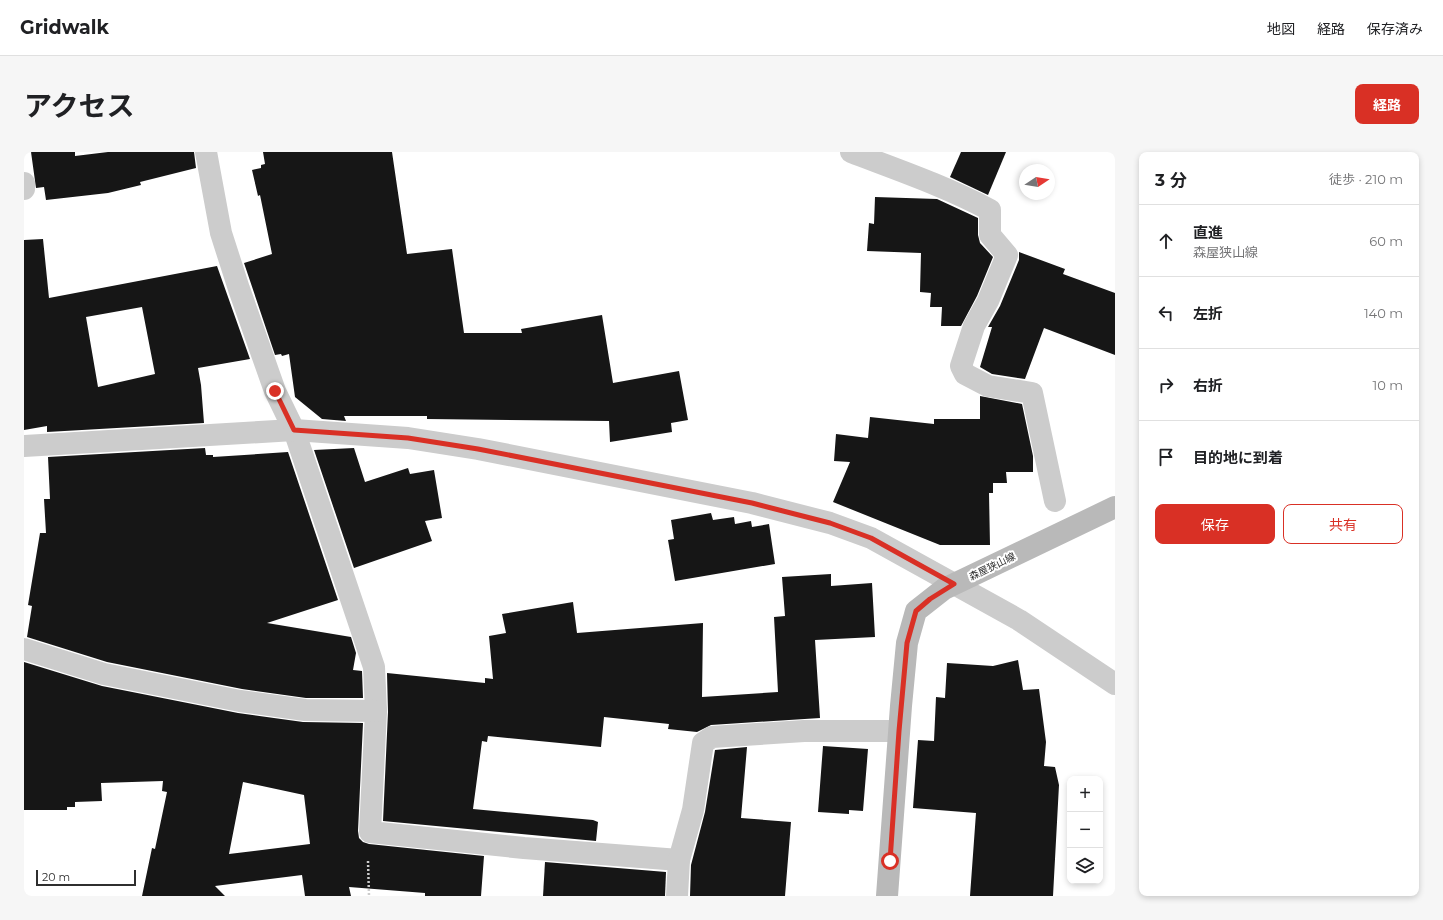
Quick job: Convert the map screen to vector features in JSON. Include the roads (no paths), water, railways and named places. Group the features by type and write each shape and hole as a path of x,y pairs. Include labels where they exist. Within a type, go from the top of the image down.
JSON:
{"main road":[{"name":"森屋狭山線","path":"887,896 907,643 916,611 930,599 954,584 1115,507"}],"street":[{"path":"206,152 221,233 275,391 294,430 374,667 376,711 370,832 524,848 679,860"},
{"path":"851,152 932,182 962,195 990,210 990,236 1007,255 988,301 974,326 960,366 965,374 988,386 1032,393 1055,501"},
{"path":"24,183 24,189"},
{"path":"24,446 294,430 408,438 462,446 752,503 830,523 871,538 1019,620 1115,684"},
{"path":"24,649 104,674 240,700 305,710 376,711"},
{"path":"677,896 679,860 693,810 703,743 712,737 804,731 899,731"}]}
